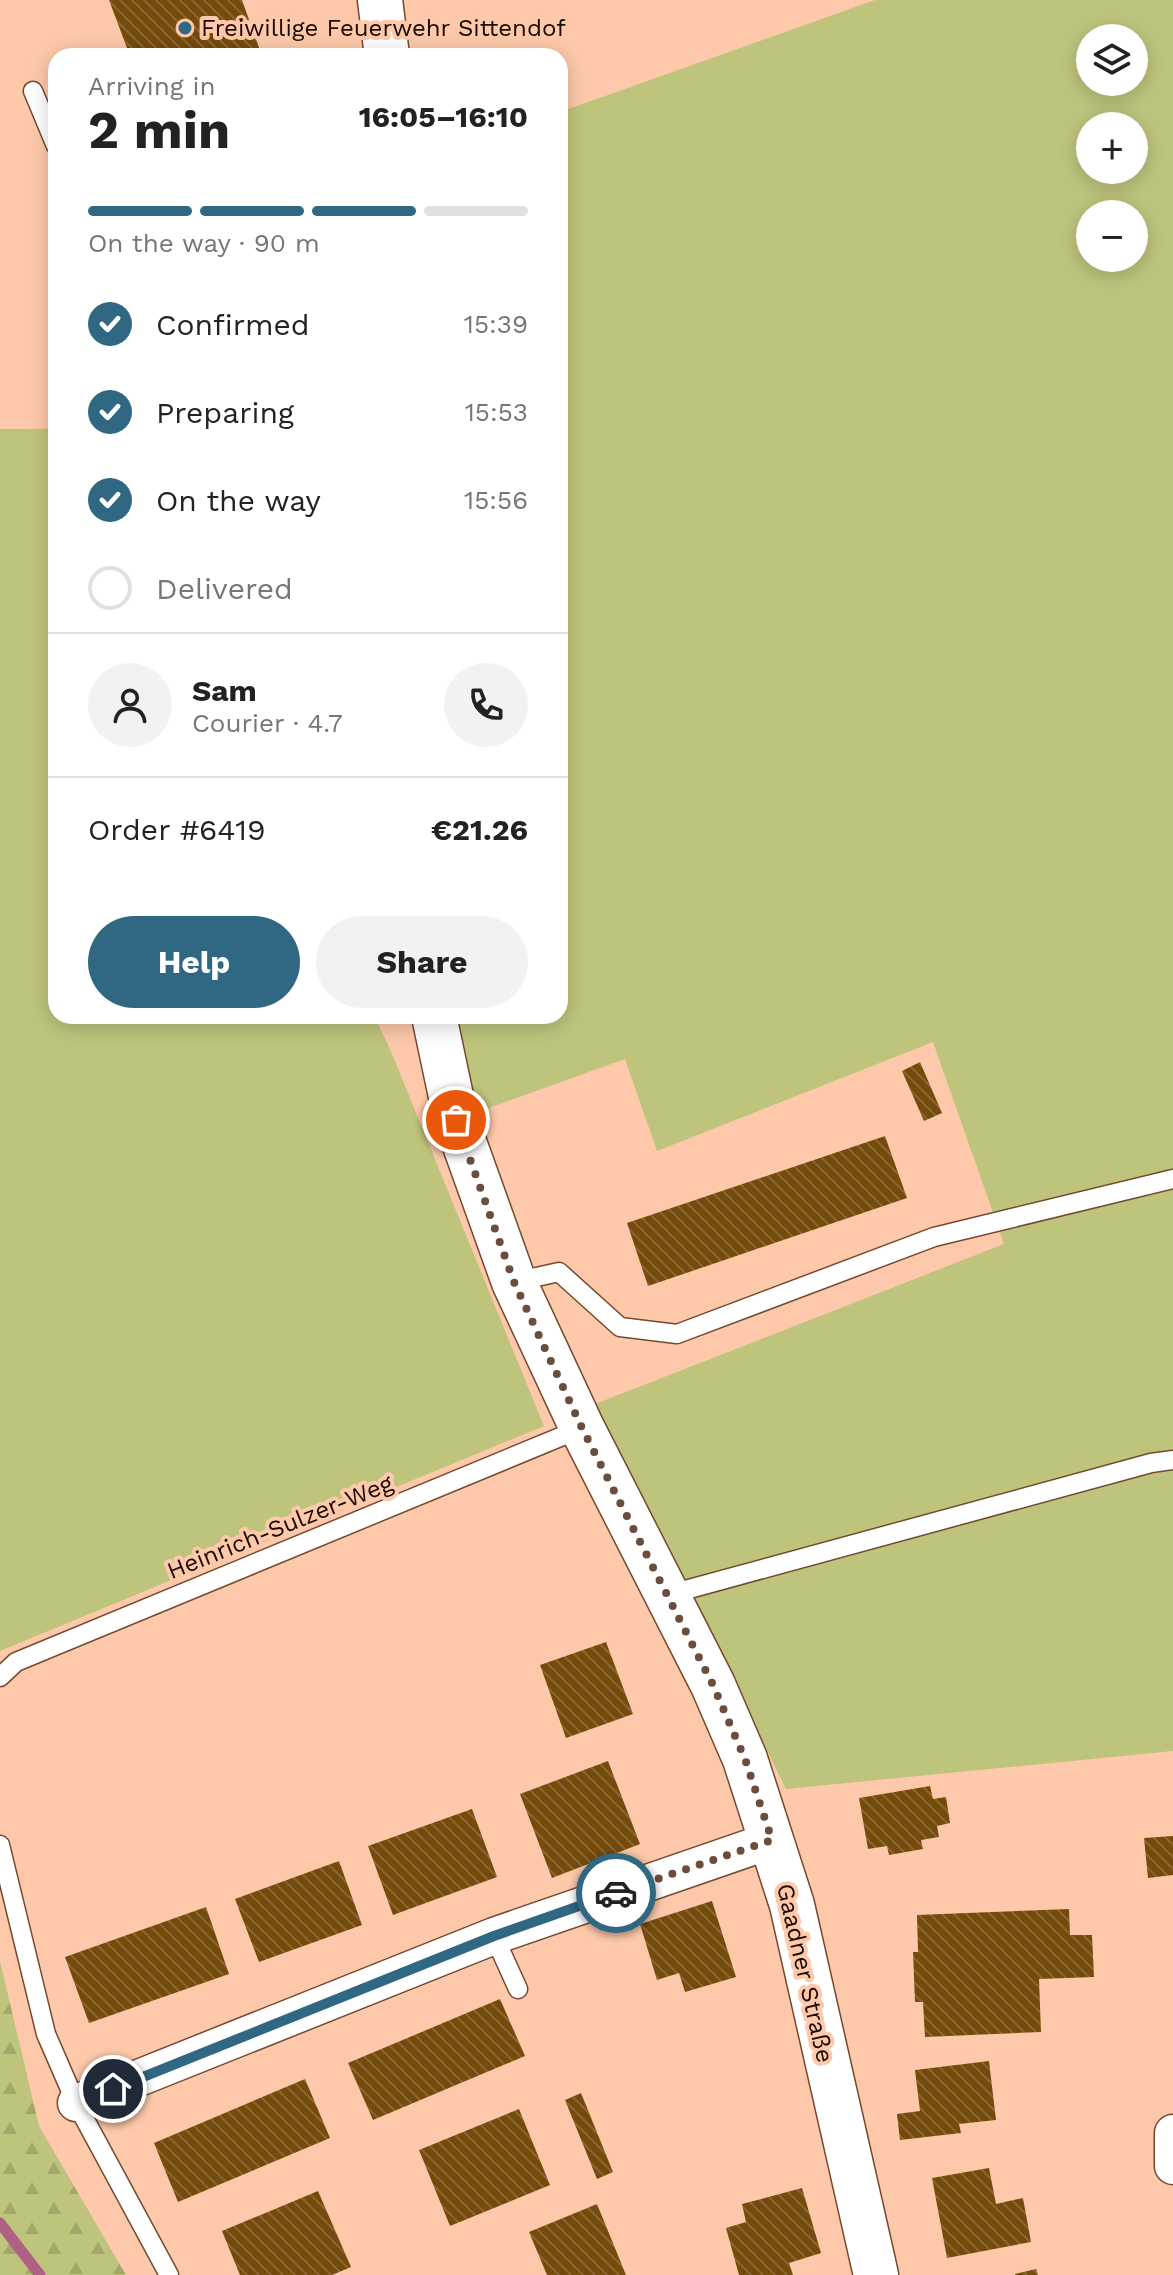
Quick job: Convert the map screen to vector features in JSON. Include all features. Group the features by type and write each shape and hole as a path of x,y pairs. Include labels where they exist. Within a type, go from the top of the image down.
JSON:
{"street":[{"path":"380,0 386,48"},
{"name":"Gaadner Straße","path":"436,1024 456,1120 514,1282 582,1428 713,1685 745,1759 792,1905 876,2275"},
{"path":"76,2103 494,1936 772,1840"},
{"path":"1173,2133 1173,2166"}],"lane":[{"path":"33,91 48,127"},
{"path":"514,1282 559,1272 620,1327 677,1334 934,1237 1173,1179"},
{"name":"Heinrich-Sulzer-Weg","path":"0,1677 16,1662 582,1428"},
{"path":"667,1595 1151,1463 1173,1460"},
{"path":"0,1845 46,2034 76,2103 169,2275"},
{"path":"494,1936 518,1989"}],"green space":[{"path":"875,0 1173,0 1173,1751 786,1789 595,1404 1004,1244 933,1042 657,1151 625,1059 477,1112 460,1024 568,1024 568,109"},
{"path":"0,429 48,429 48,1024 378,1024 544,1426 0,1651"},
{"path":"0,1961 39,2126 126,2275 0,2275"}],"building":[{"name":"Freiwillige Feuerwehr Sittendof","path":"109,0 242,0 259,48 127,48"},
{"path":"920,1062 942,1113 924,1121 902,1071"},
{"path":"885,1136 907,1198 648,1286 627,1223"},
{"path":"606,1642 633,1714 566,1738 540,1665"},
{"path":"608,1761 640,1844 552,1878 520,1794"},
{"path":"930,1786 933,1799 946,1797 950,1823 937,1826 939,1837 921,1840 923,1849 889,1855 887,1846 868,1849 859,1798"},
{"path":"472,1809 497,1877 393,1915 368,1846"},
{"path":"1173,1836 1173,1875 1148,1878 1144,1838"},
{"path":"339,1861 362,1925 259,1962 235,1899"},
{"path":"712,1901 736,1977 685,1992 679,1973 657,1980 640,1924"},
{"path":"206,1907 229,1974 89,2023 65,1957"},
{"path":"1069,1909 1070,1935 1092,1935 1094,1977 1039,1979 1041,2032 925,2037 923,2002 915,2002 913,1952 918,1952 917,1915"},
{"path":"500,1999 525,2056 373,2120 348,2063"},
{"path":"989,2061 996,2120 959,2124 961,2133 900,2140 897,2114 920,2111 915,2070"},
{"path":"305,2079 330,2138 178,2202 154,2143"},
{"path":"581,2093 613,2172 597,2179 565,2100"},
{"path":"519,2109 550,2185 450,2226 419,2150"},
{"path":"989,2168 996,2204 1023,2198 1031,2242 947,2258 932,2178"},
{"path":"802,2188 821,2253 789,2263 793,2275 739,2275 726,2228 746,2222 742,2204"},
{"path":"318,2191 351,2267 332,2275 240,2275 222,2231"},
{"path":"597,2204 626,2275 547,2275 529,2232"},
{"path":"1036,2269 1038,2275 1015,2275 1015,2274"}],"waterway":[{"path":"0,2223 40,2275"}],"way so far":[{"path":"456,1120 514,1282 582,1428 713,1685 745,1759 772,1840 616,1893"}],"place":[{"name":"Freiwillige Feuerwehr Sittendof","path":"185,28"}],"route":[{"path":"113,2089 524,1924 616,1893"}]}
